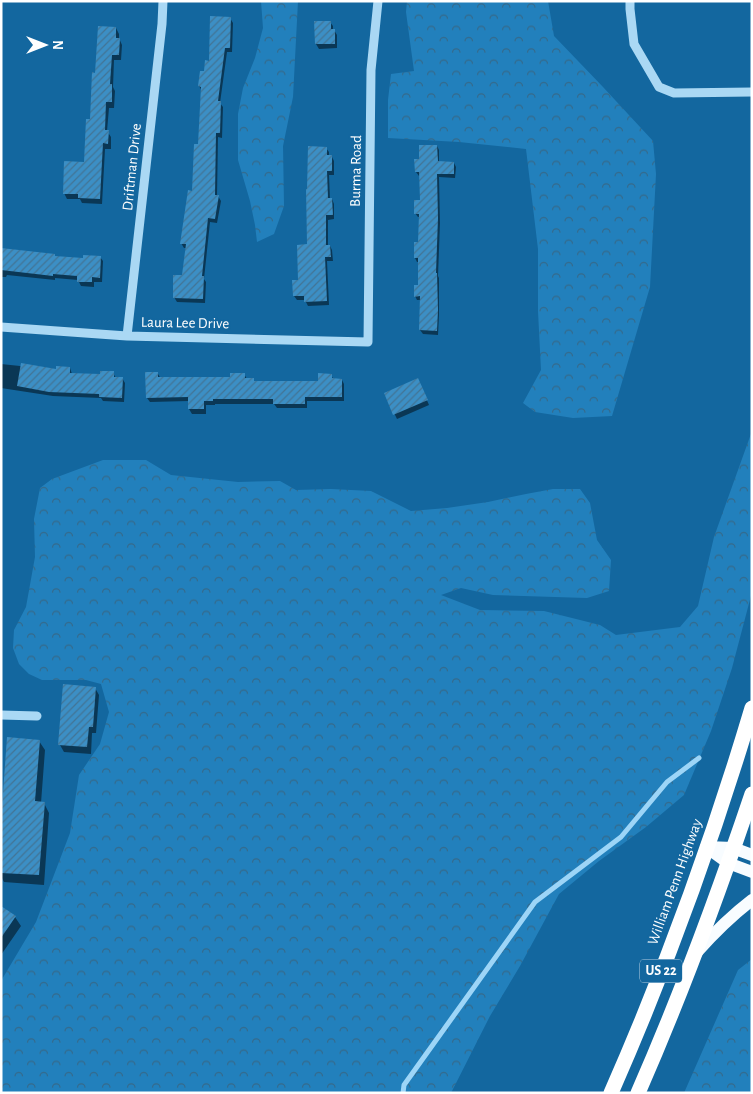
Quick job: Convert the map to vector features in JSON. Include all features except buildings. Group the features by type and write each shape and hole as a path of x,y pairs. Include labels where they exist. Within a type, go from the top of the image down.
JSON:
{"highway":[{"name":"William Penn Highway","path":"611,1093 667,954 706,847 752,708"},
{"name":"US 22","path":"638,1093 695,954 752,794"}],"main road":[{"path":"706,847 733,848 752,855"},
{"path":"706,847 728,864 752,872"},
{"path":"695,954 718,928 752,900"}],"street":[{"name":"Driftman Drive","path":"126,336 162,24 163,1"},
{"name":"Burma Road","path":"368,342 371,70 378,1"},
{"path":"630,1 634,44 658,86 674,93 752,92"},
{"name":"Laura Lee Drive","path":"1,326 126,336 368,342"},
{"path":"1,715 37,716"}],"green space":[{"path":"261,1 298,1 293,97 283,146 284,206 274,234 257,242 250,201 238,160 238,114 243,88 255,58 263,28"},
{"path":"407,1 548,1 554,36 653,141 656,174 650,287 612,416 573,418 535,412 523,403 541,370 538,311 538,249 526,149 459,142 388,138 388,100 391,74 414,71 406,12"},
{"path":"752,431 752,592 732,668 711,731 684,795 559,894 490,1016 451,1093 1,1093 1,981 36,922 70,833 79,775 100,744 109,712 101,684 86,680 42,680 29,674 19,664 13,648 14,630 26,607 35,557 34,519 40,488 52,479 103,460 146,460 171,475 238,482 280,481 296,490 371,491 411,511 488,502 553,489 580,489 590,503 597,540 611,560 609,591 587,598 493,595 461,588 441,595 480,610 544,611 600,625 616,635 680,627 698,606 714,537"},
{"path":"752,959 752,1093 684,1093 738,970"}],"waterway":[{"path":"403,1093 404,1085 535,902 621,837 667,782 699,758"}]}
